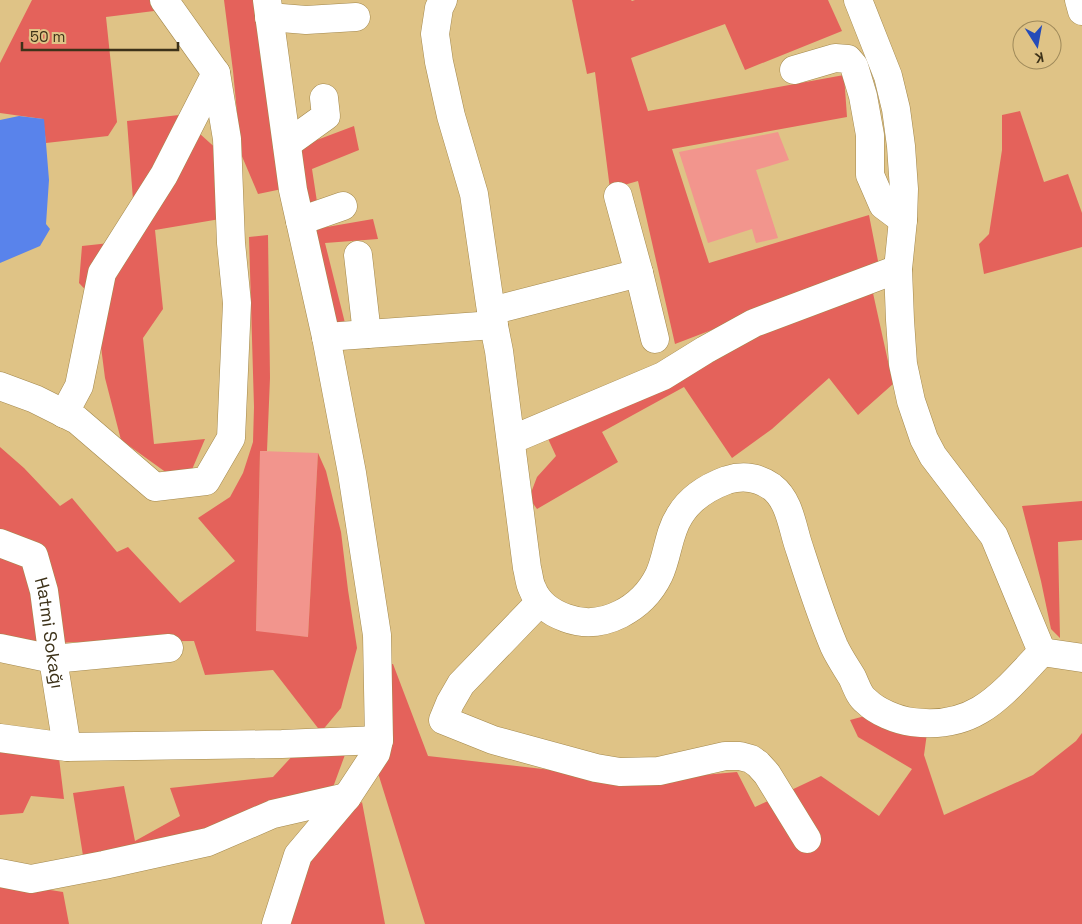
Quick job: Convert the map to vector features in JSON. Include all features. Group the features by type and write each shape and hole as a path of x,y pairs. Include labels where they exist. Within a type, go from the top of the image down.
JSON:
{"street":[{"path":"0,386 35,399 77,420 155,487 206,481 232,438 237,303 231,243 227,139 216,73 164,0"},
{"path":"443,0 439,8 435,34 438,62 451,116 474,194 511,440 527,568 532,588 540,602 554,613 587,623 605,621 622,614 650,589 659,574 672,531 680,514 695,497 713,485 733,478 750,477 764,481 776,490 787,506 809,580 835,647 864,701 884,713 904,721 927,724 948,723 967,718 985,708 1010,686 1042,652"},
{"path":"858,0 888,76 896,109 901,146 904,189 898,269 903,364 911,401 933,456 994,536 1042,652"},
{"path":"1078,0 1082,12"},
{"path":"274,921 298,855 348,797 376,753 379,740 377,635 352,473 326,337 293,190 268,8 306,20 356,17"},
{"path":"794,70 835,58 848,59 854,66 863,96 870,135 870,175 883,205 903,220"},
{"path":"64,414 80,386 102,273 164,174 216,73"},
{"path":"287,144 326,116 324,98"},
{"path":"618,196 639,273 654,339"},
{"path":"300,221 343,206"},
{"path":"358,255 367,334"},
{"path":"511,440 663,376 754,322 898,269"},
{"path":"326,337 367,334 492,318 639,273"},
{"name":"Hatmi Sokağı","path":"0,543 34,556 44,591 52,659 67,747"},
{"path":"540,602 461,684 450,702 443,720 493,740 596,768 620,772 659,772 725,756 740,756 750,759 758,764 767,774 807,839"},
{"path":"0,648 52,659 169,648"},
{"path":"1042,652 1082,658"},
{"path":"0,738 67,747 282,744 379,740"},
{"path":"0,873 31,879 104,865 208,842 274,814 348,797"}],"shaded area":[{"path":"32,0 154,0 162,10 106,17 117,122 108,136 46,143 43,119 0,113 0,63"},
{"path":"224,0 260,0 282,189 258,194 241,154"},
{"path":"572,0 828,0 842,31 745,70 725,24 631,58 648,111 844,75 847,117 672,149 709,263 869,215 879,266 675,344 638,181 610,189 595,72 587,74"},
{"path":"1020,111 1044,182 1068,174 1082,213 1082,247 984,274 979,244 989,234 1002,150 1002,115"},
{"path":"179,115 220,152 220,219 155,230 163,309 143,338 154,444 205,439 185,486 121,440 105,378 95,300 79,283 82,246 119,242 135,226 127,121"},
{"path":"354,126 359,150 312,169 321,228 373,219 378,239 325,243 346,327 328,331 293,149"},
{"path":"778,132 789,160 756,170 778,238 756,243 752,229 708,243 679,152"},
{"path":"268,235 270,378 267,451 260,451 256,631 308,637 318,453 326,471 341,532 357,648 341,708 321,732 273,670 205,675 194,641 73,642 37,645 0,642 0,447 24,468 60,506 72,498 117,552 128,547 180,603 235,561 198,518 230,497 243,473 253,442 254,407 249,237"},
{"path":"871,284 893,384 858,415 829,378 772,429 732,458 684,387 602,432 618,462 537,509 529,498 537,477 556,456 544,430"},
{"path":"260,451 318,453 308,637 256,632"},
{"path":"1082,501 1082,540 1058,542 1060,638 1051,629 1022,506"},
{"path":"393,664 428,756 586,774 680,777 737,772 755,807 821,776 879,816 912,769 858,737 850,720 880,712 927,733 924,755 944,815 1033,775 1076,741 1082,733 1082,924 425,924 378,773 371,665"},
{"path":"0,748 59,758 64,799 31,796 23,813 0,815"},
{"path":"296,752 346,752 332,790 206,837 84,862 73,793 124,786 135,841 180,816 170,788 273,777"},
{"path":"362,802 385,924 283,924 308,846"},
{"path":"0,882 63,892 69,924 0,924"}],"water":[{"path":"19,116 44,119 49,180 46,224 50,229 40,246 0,263 0,120"}]}
